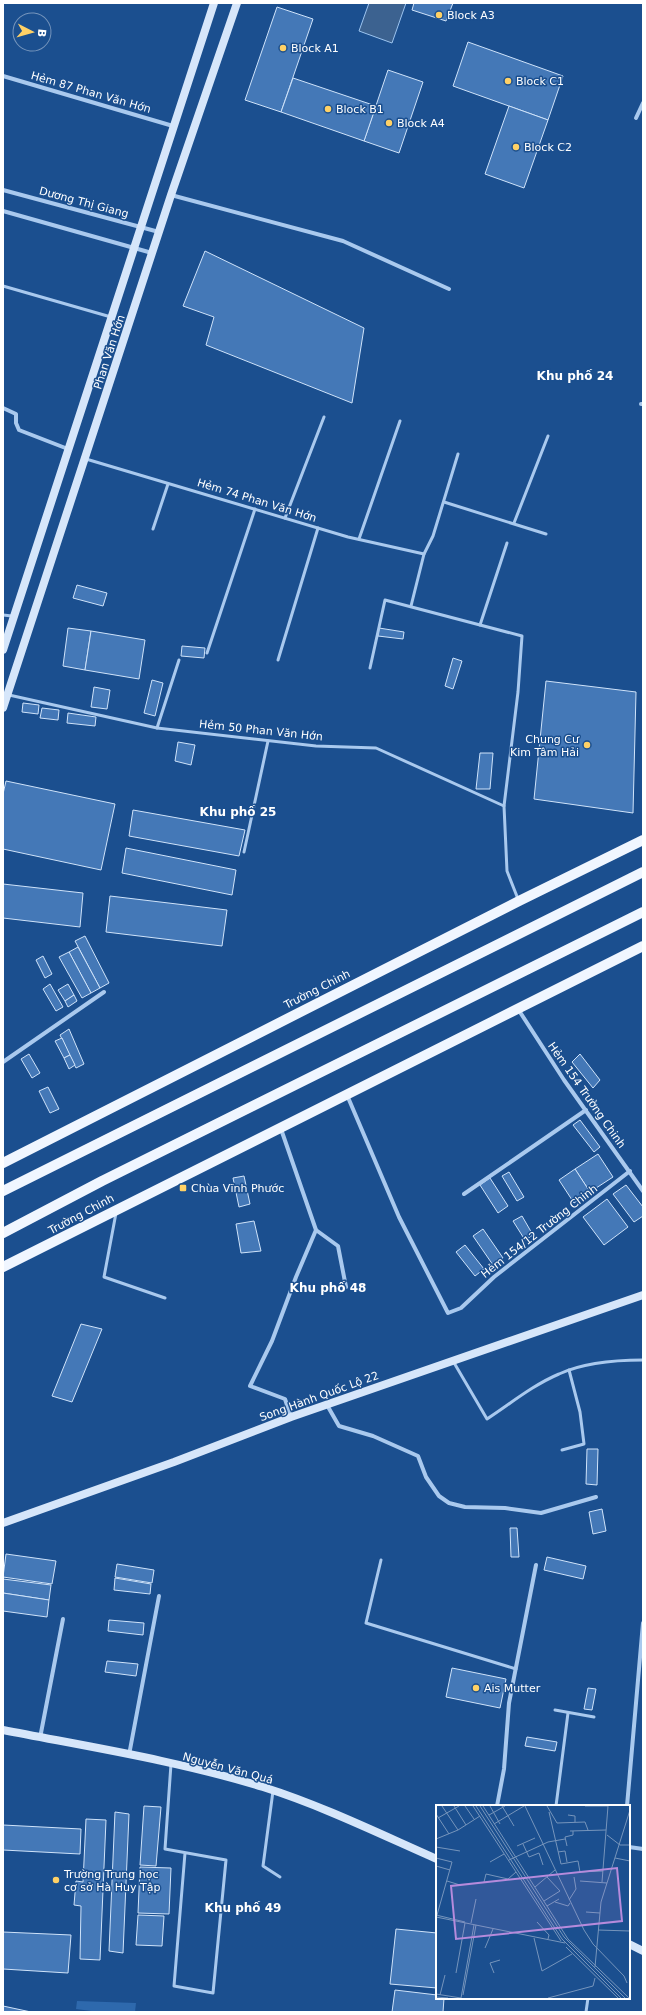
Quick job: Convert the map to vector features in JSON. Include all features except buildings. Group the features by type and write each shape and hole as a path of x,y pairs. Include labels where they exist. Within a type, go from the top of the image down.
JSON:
{"main road":[{"name":"Phan Văn Hớn","path":"3,650 214,3"},
{"name":"Phan Văn Hớn","path":"3,708 86,459 171,195 237,3"},
{"name":"Trường Chinh","path":"3,1162 519,900 643,840"},
{"path":"3,1191 643,872"},
{"name":"Trường Chinh","path":"3,1233 109,1177 643,912"},
{"name":"Trường Chinh","path":"3,1268 281,1126 643,946"},
{"name":"Song Hành Quốc Lộ 22","path":"3,1523 174,1462 291,1417 643,1295"},
{"name":"Nguyễn Văn Quá","path":"3,1730 171,1764 273,1791 326,1810 436,1859"},
{"path":"630,1944 643,1950"}],"street":[{"name":"Hẻm 87 Phan Văn Hớn","path":"3,76 173,126"},
{"path":"636,118 643,103"},
{"name":"Dương Thị Giang","path":"3,190 159,232"},
{"path":"171,195 343,241 449,289"},
{"path":"3,211 152,253"},
{"path":"3,408 16,414 16,423 19,430 68,450"},
{"path":"3,1062 104,992"},
{"name":"Hẻm 154 Trường Chinh","path":"518,1008 586,1110 643,1191"},
{"name":"Hẻm 154/12 Trường Chinh","path":"347,1094 399,1217 448,1313 461,1308 494,1277 630,1171"},
{"path":"464,1194 586,1110"},
{"path":"281,1126 316,1230 338,1246 346,1287"},
{"path":"291,1417 285,1398 250,1386 272,1341 296,1277 316,1230"},
{"path":"326,1405 339,1426 373,1436 418,1456 426,1476 439,1496 450,1503 466,1507 505,1508 541,1513 596,1497"},
{"path":"497,1805 504,1769 509,1703 536,1565"},
{"path":"129,1756 159,1596"},
{"path":"40,1738 63,1618"},
{"path":"627,1805 643,1623"},
{"path":"630,1847 643,1849"}],"lane":[{"path":"3,286 111,316"},
{"path":"286,518 324,417"},
{"path":"359,539 400,421"},
{"path":"514,523 548,436"},
{"path":"411,606 424,554 433,536 458,454"},
{"name":"Hẻm 74 Phan Văn Hớn","path":"86,459 318,528 424,554"},
{"path":"153,529 168,484"},
{"path":"444,502 546,534"},
{"path":"207,653 255,509"},
{"path":"278,660 318,528"},
{"path":"480,625 507,543"},
{"path":"370,668 385,600 522,636 518,692 504,806 506,871 519,900"},
{"path":"3,615 14,617"},
{"path":"157,728 179,660"},
{"name":"Hẻm 50 Phan Văn Hớn","path":"7,695 157,728 316,746 376,748 504,806"},
{"path":"244,852 268,741"},
{"path":"117,1209 104,1277 165,1298"},
{"path":"453,1361 487,1419 532,1388 569,1370 613,1361 643,1360"},
{"path":"562,1450 584,1444 580,1412 569,1370"},
{"path":"381,1560 366,1623 516,1669"},
{"path":"555,1710 594,1717"},
{"path":"556,1805 568,1713"},
{"path":"171,1764 165,1849 226,1860 212,1993 174,1986 185,1853"},
{"path":"273,1791 263,1866 280,1877"},
{"path":"586,2012 588,1999"}],"shaded area":[{"path":"369,3 406,3 392,43 359,31"},
{"path":"77,2001 136,2003 135,2012 99,2012 76,2009"}],"place":[{"name":"Block A3","path":"439,15"},
{"name":"Block A1","path":"283,48"},
{"name":"Block C1","path":"508,81"},
{"name":"Block B1","path":"328,109"},
{"name":"Block A4","path":"389,123"},
{"name":"Block C2","path":"516,147"},
{"name":"Chung Cư Kim Tâm Hải","path":"587,745"},
{"name":"Chùa Vĩnh Phước","path":"183,1188"},
{"name":"Ais Mutter","path":"476,1688"},
{"name":"Trường Trung học cơ sở Hà Huy Tập","path":"56,1880"}],"district":[{"name":"Khu phố 24","path":"575,376"},
{"name":"Khu phố 25","path":"238,812"},
{"name":"Khu phố 48","path":"328,1288"},
{"name":"Khu phố 49","path":"243,1908"}]}
